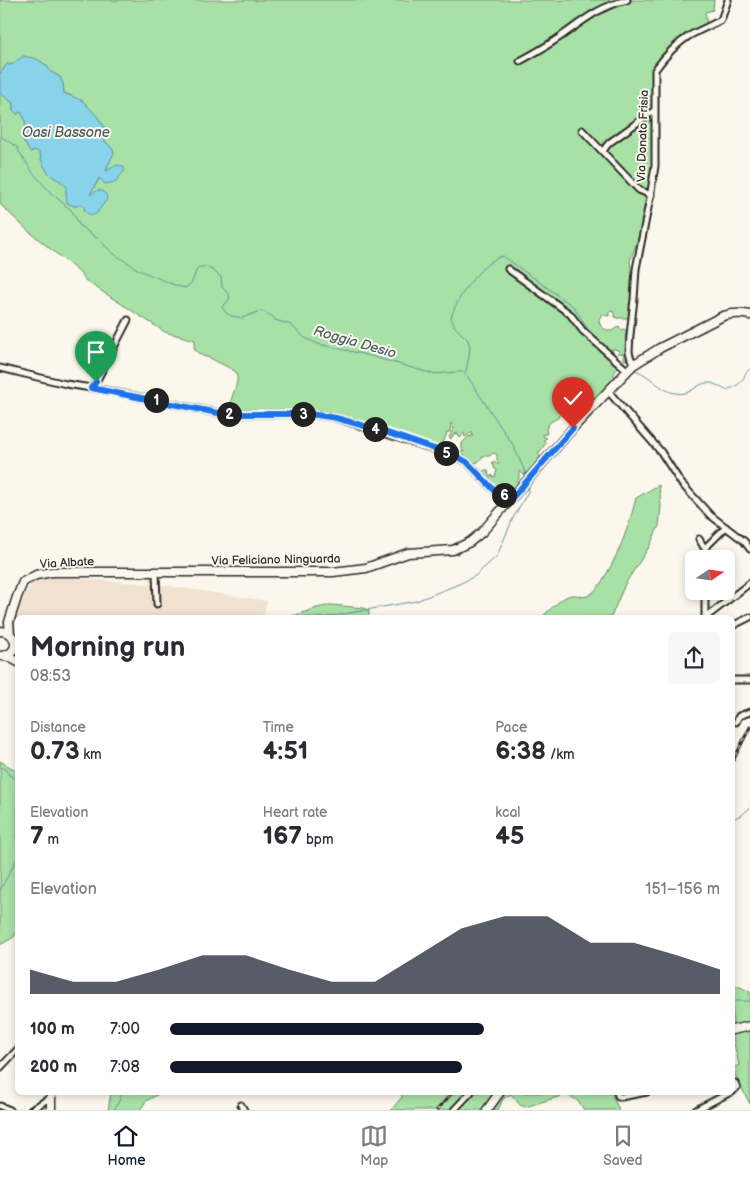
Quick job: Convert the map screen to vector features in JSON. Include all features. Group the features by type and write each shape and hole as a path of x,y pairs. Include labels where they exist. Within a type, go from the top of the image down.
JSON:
{"street":[{"path":"520,61 598,11 627,0"},
{"name":"Via Donato Frisia","path":"631,367 629,352 636,269 651,195 654,166 655,70 664,57 678,44 690,35 720,20 728,0"},
{"path":"603,152 609,143 655,110"},
{"path":"582,130 639,190 651,195"},
{"path":"508,269 570,314 583,330 631,367"},
{"name":"Via Feliciano Ninguarda","path":"156,572 334,572 366,568 408,553 453,550 470,542 482,532 573,428 631,367 660,348 723,316 732,313 750,315"},
{"path":"91,388 96,382 128,320"},
{"path":"0,368 66,384 223,414 310,414 336,418 379,430 458,457 467,462 495,491 513,497"},
{"path":"608,391 662,452 681,483 710,515 744,541 750,549"},
{"path":"699,539 705,548 726,527"},
{"name":"Via Albate","path":"4,632 10,622 23,582 36,575 52,572 156,572"},
{"path":"156,572 157,604"},
{"path":"708,615 750,584"},
{"path":"705,600 705,615"},
{"path":"735,624 750,617"},
{"path":"4,632 14,641 15,644"},
{"path":"2,656 15,649"},
{"path":"2,656 15,660"},
{"path":"735,680 750,680"},
{"path":"736,722 740,716 750,712"},
{"path":"735,1029 750,1026"},
{"path":"0,1068 15,1051"},
{"path":"31,1110 51,1095"},
{"path":"51,1095 51,1110"},
{"path":"454,1110 468,1095"},
{"path":"487,1110 498,1095"},
{"path":"618,1095 621,1097 631,1095"},
{"path":"696,1110 726,1095"},
{"path":"0,1106 10,1110"}],"shaded area":[{"path":"36,578 72,578 162,585 267,601 264,615 15,615 15,622 13,618 20,601"}],"green space":[{"path":"0,0 714,0 713,10 705,12 707,25 686,35 662,54 651,71 653,77 652,182 641,231 630,261 634,290 630,317 617,318 613,311 609,312 609,316 602,315 599,319 602,328 612,331 619,326 621,330 627,331 625,338 627,339 627,354 629,358 627,357 624,360 624,354 612,349 613,354 624,364 622,368 618,368 615,372 615,380 589,406 585,399 581,397 575,398 571,401 569,409 550,422 546,429 547,434 543,434 547,438 543,440 546,443 538,454 541,457 537,467 526,476 519,471 519,479 513,490 507,487 505,492 498,490 482,472 488,470 489,477 492,475 495,477 497,470 492,463 495,461 499,464 497,454 493,453 490,456 483,456 478,462 473,463 465,455 459,454 462,451 464,452 462,443 469,436 472,437 472,432 465,437 464,433 460,438 457,433 451,439 449,437 454,428 451,423 450,432 447,432 442,448 431,452 353,425 319,417 234,415 231,403 237,380 235,371 198,353 194,348 195,340 165,332 86,281 79,272 26,229 0,204 0,93 13,103 13,110 17,114 21,112 23,115 25,127 21,137 30,152 35,150 40,153 42,162 52,176 67,186 66,194 74,206 83,205 100,178 105,184 107,167 112,157 112,148 99,136 101,133 108,132 96,115 70,95 64,93 60,77 51,72 46,65 24,56 11,65 7,64 0,74"},
{"path":"659,485 661,506 659,526 649,547 625,584 612,615 544,615 564,598 574,595 587,596 601,583 618,552 636,498"},
{"path":"331,605 364,608 369,611 369,615 296,615"},
{"path":"0,761 15,770 15,935 0,945"},
{"path":"735,984 750,992 750,1104 735,1075 735,1067 739,1065 735,1048"},
{"path":"110,1095 156,1095 146,1101 140,1110 108,1110"},
{"path":"402,1095 509,1095 503,1099 498,1110 391,1110"},
{"path":"512,1095 565,1095 525,1107 520,1105"},
{"path":"565,1095 613,1095 619,1110 584,1110 571,1097"}],"water":[{"name":"Oasi Bassone","path":"24,56 37,59 46,65 51,72 60,77 64,93 83,101 108,132 106,137 102,133 99,136 112,148 114,153 106,171 117,165 123,166 125,170 115,182 105,184 99,178 90,195 100,190 106,195 107,199 96,214 90,215 85,211 83,205 74,206 67,203 66,186 47,171 40,153 35,150 30,152 21,137 26,124 21,112 17,114 13,110 13,103 0,93 0,74 7,64 11,65"}],"waterway":[{"name":"Roggia Desio","path":"0,136 17,147 34,174 50,192 72,211 80,226 113,253 139,270 185,288 192,282 197,269 199,267 206,267 221,277 222,287 230,296 222,307 226,313 232,316 242,318 260,311 273,317 275,320 291,325 305,338 318,344 367,355 430,373 465,372"},
{"path":"466,371 470,347 468,340 455,327 451,318 458,300 471,281 487,265 503,256 574,307 588,329 607,349 627,365"},
{"path":"634,370 644,374 659,386 681,394 706,383 726,390 740,383 746,372 750,369"},
{"path":"465,373 513,445 527,476"},
{"path":"339,615 416,601 475,576 497,556 513,518 528,492 530,482"},
{"path":"0,767 15,778"},
{"path":"735,818 750,808"},
{"path":"0,891 15,862"},
{"path":"735,1001 750,1001"},
{"path":"114,1110 121,1095"}],"railway":[{"path":"735,757 750,727"},
{"path":"437,1110 450,1095"}],"route":[{"path":"96,382 91,388 223,414 310,414 336,418 379,430 458,457 467,462 495,491 513,497 573,428"}]}
